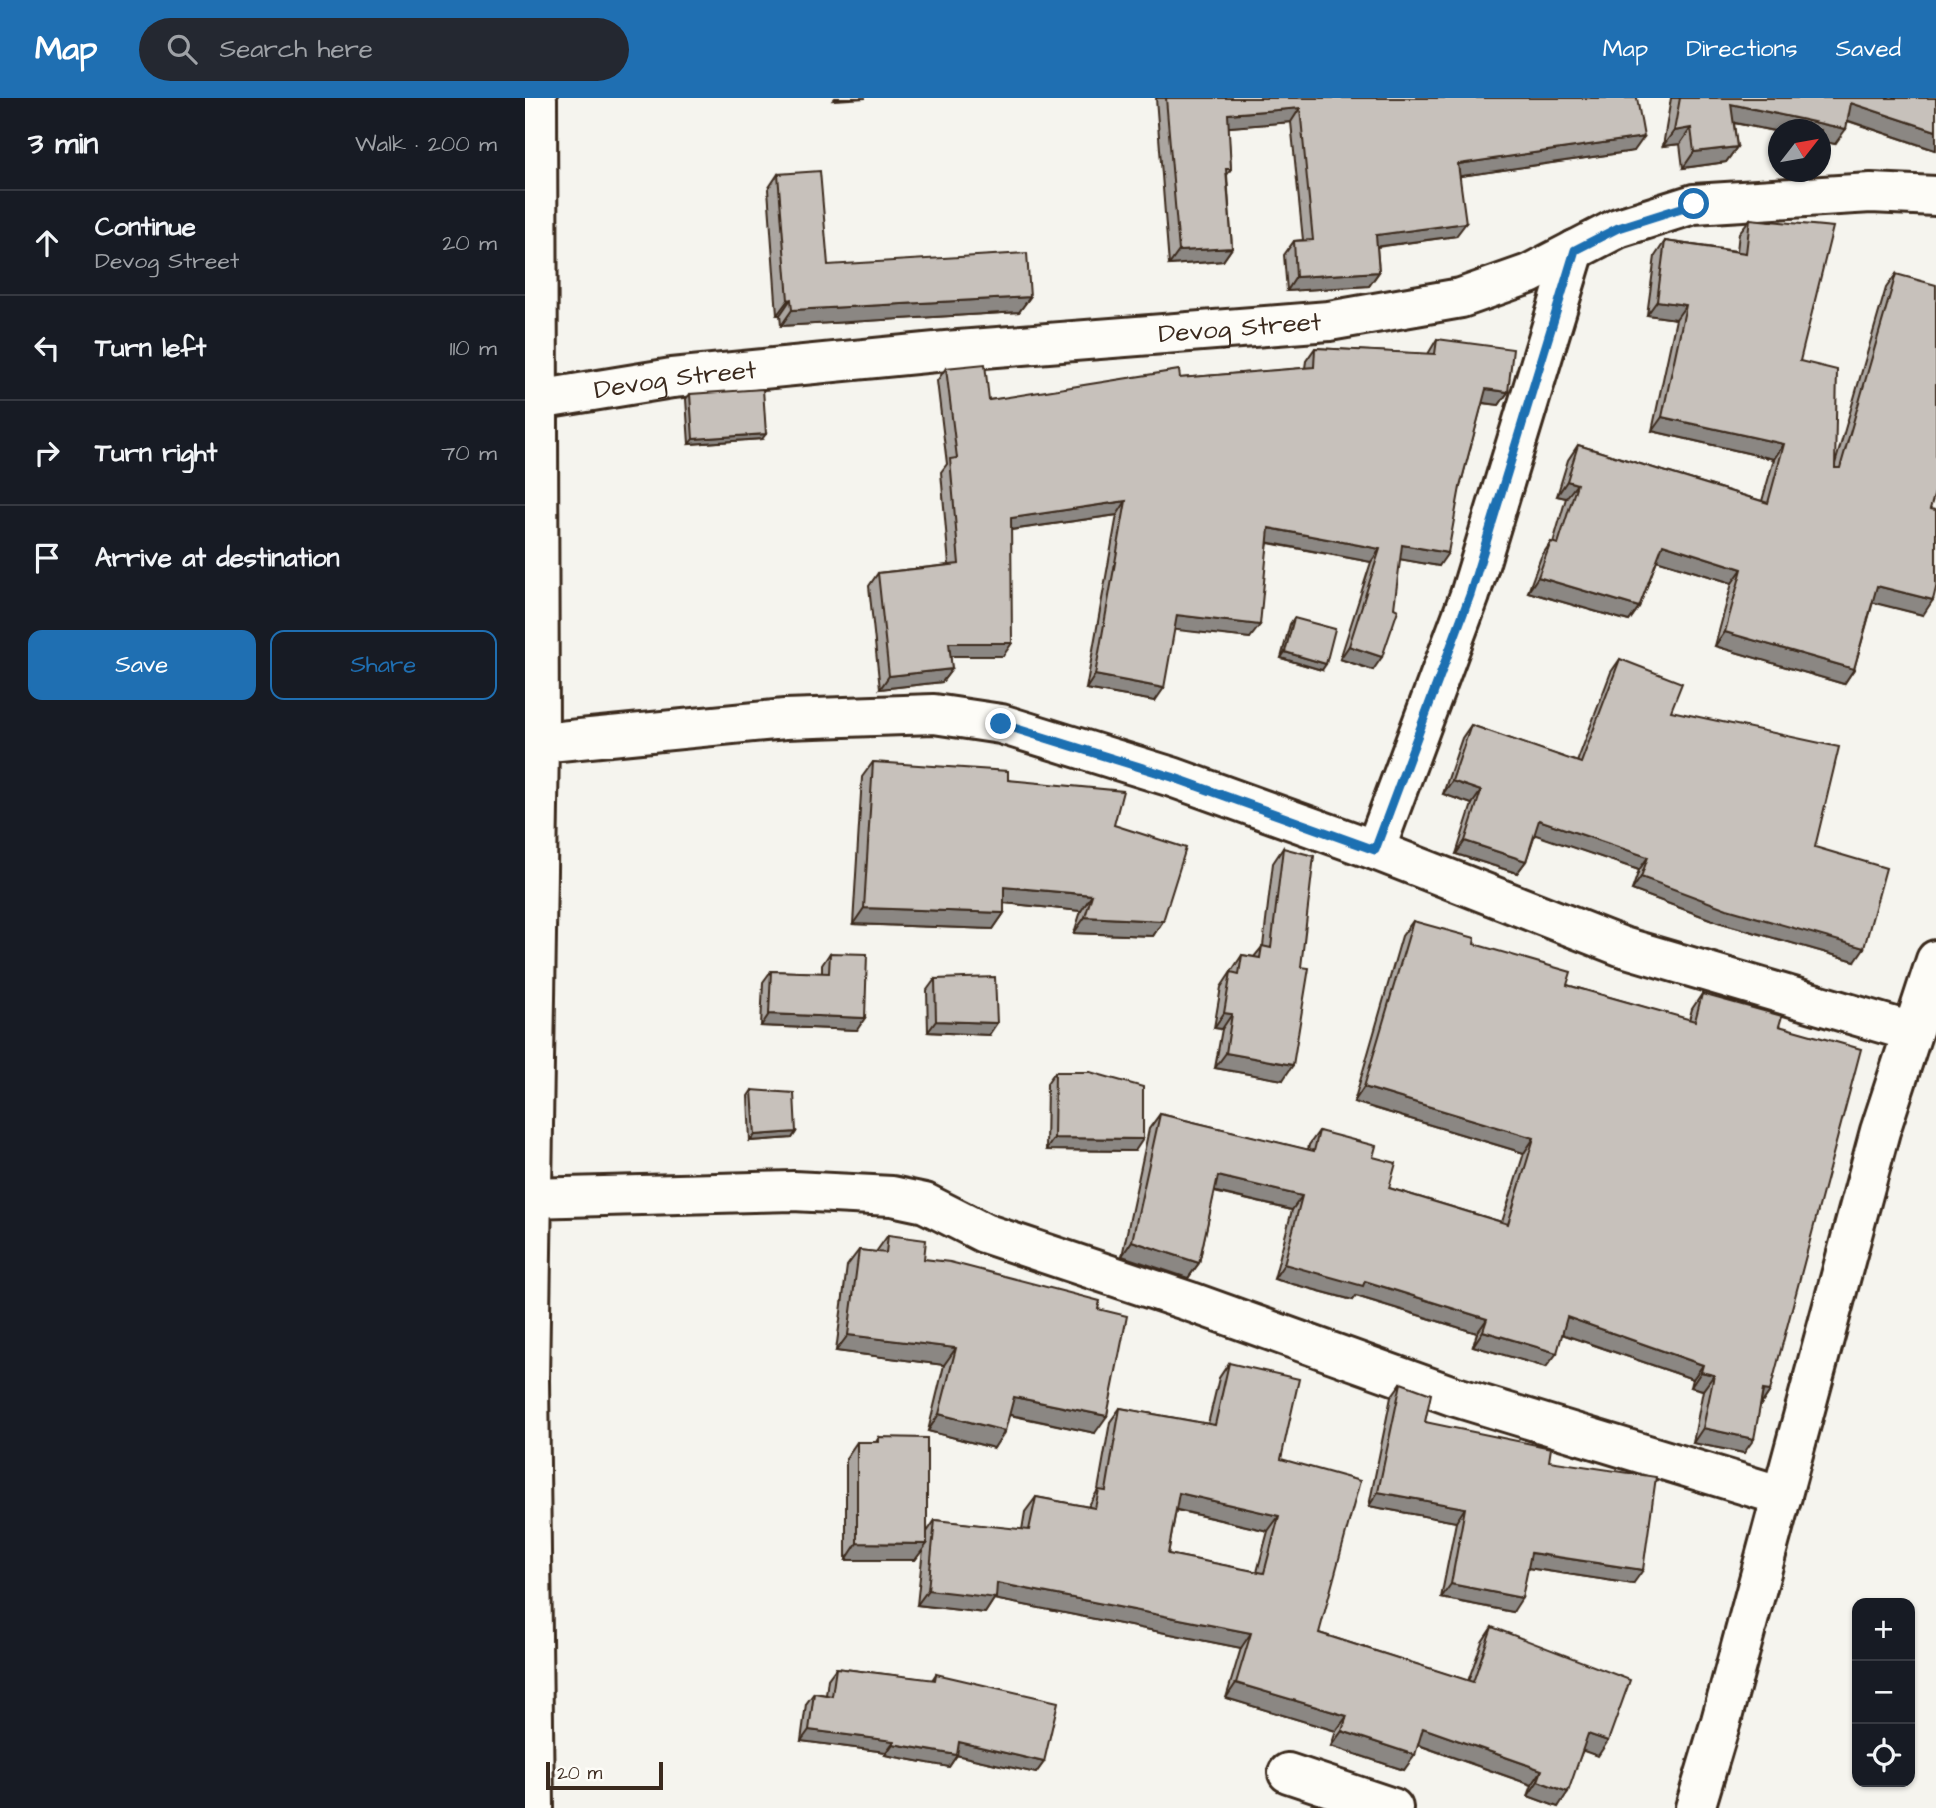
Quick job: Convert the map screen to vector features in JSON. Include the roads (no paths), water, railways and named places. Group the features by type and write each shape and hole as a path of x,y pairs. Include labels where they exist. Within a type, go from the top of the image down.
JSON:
{"street":[{"path":"534,1808 530,1198 539,743 531,401 537,98"},
{"name":"Devog Street","path":"531,401 672,378 960,350 1329,321 1461,298 1529,274 1618,228 1694,204 1871,192 1936,196"},
{"path":"1375,850 1470,595 1575,250"},
{"path":"539,743 785,719 934,714 1001,724 1172,777 1375,850 1623,947 1912,1032"},
{"path":"1695,1808 1880,1131 1936,960"},
{"path":"530,1198 793,1191 892,1196 925,1203 983,1233 1191,1302 1453,1396 1782,1496"},
{"path":"1288,1773 1394,1808"}]}
